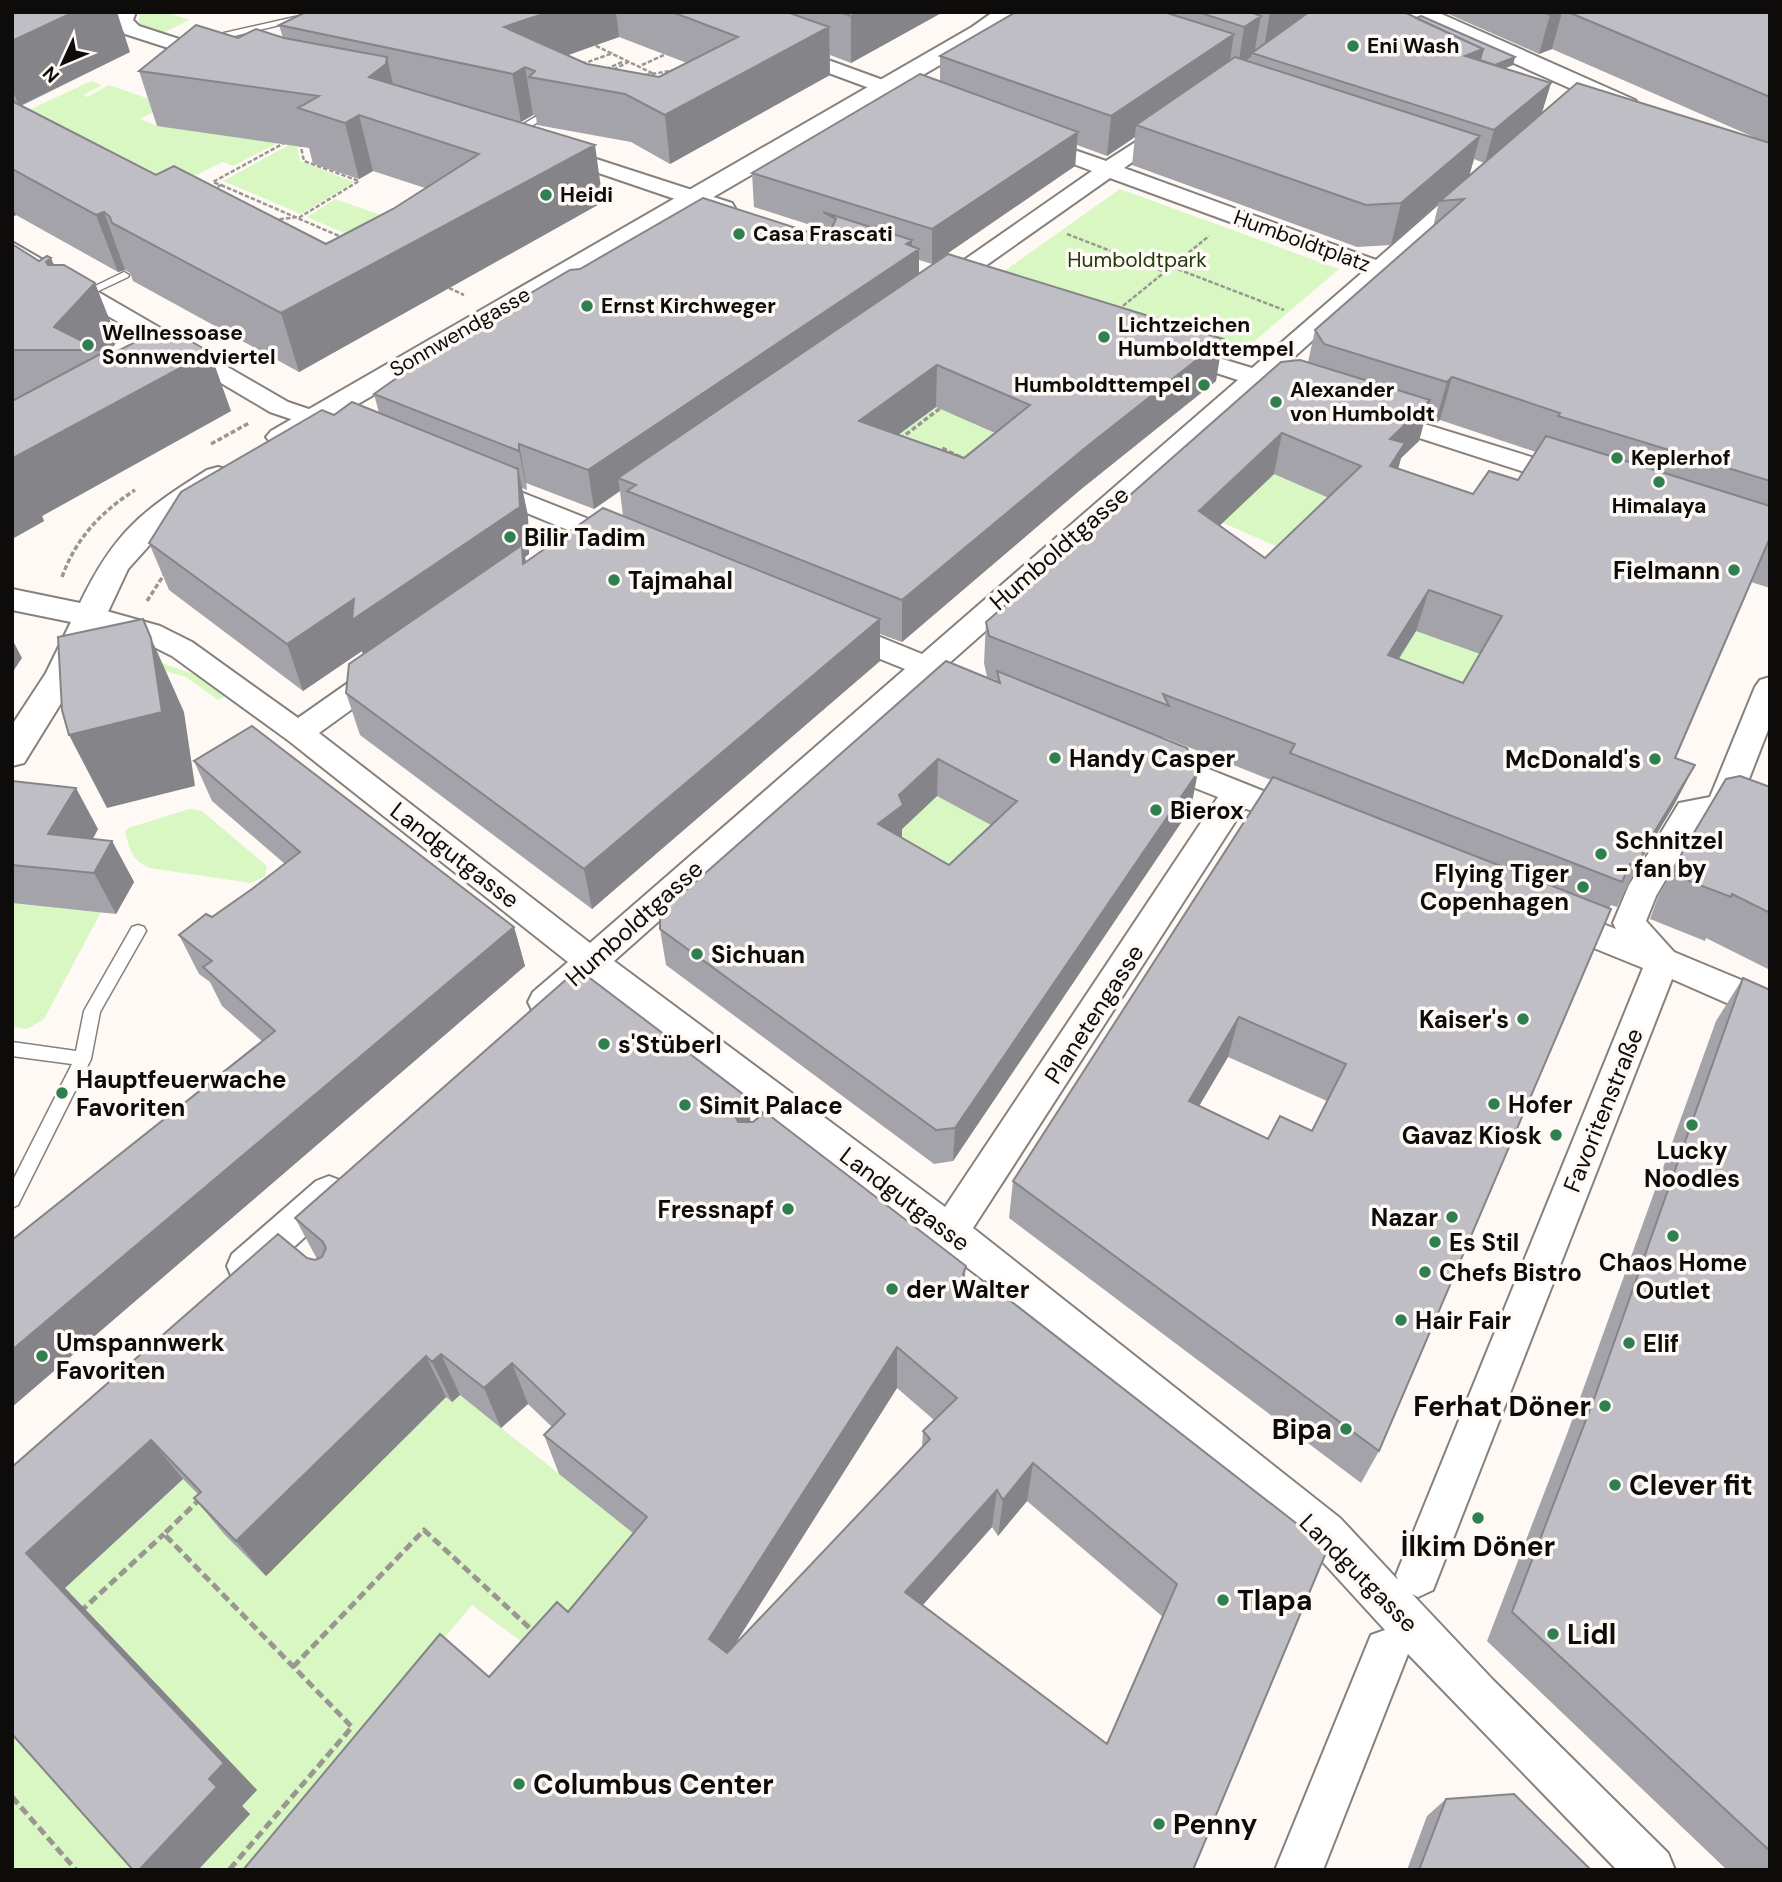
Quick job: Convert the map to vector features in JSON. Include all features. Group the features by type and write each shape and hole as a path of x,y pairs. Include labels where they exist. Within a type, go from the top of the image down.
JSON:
{"main road":[{"name":"Sonnwendgasse","path":"12,754 62,674 114,566 142,531 180,499 312,419 980,32 1007,12"},
{"path":"1418,12 1581,96 1649,115"},
{"path":"12,599 92,616"}],"street":[{"path":"126,13 123,21 132,30 233,63"},
{"path":"766,43 930,104"},
{"path":"915,304 1185,116"},
{"path":"485,129 740,213"},
{"name":"Humboldtplatz","path":"1019,137 1380,269 1255,377"},
{"path":"1380,269 1488,174"},
{"path":"12,250 97,303 278,407 367,437"},
{"path":"922,272 975,289"},
{"path":"1157,346 1294,390"},
{"name":"Humboldtgasse","path":"517,1027 1255,377"},
{"path":"1359,411 1594,485"},
{"path":"467,478 643,551"},
{"name":"Landgutgasse","path":"92,616 130,627 182,649 300,734 792,1123 948,1232 1001,1284 1325,1533 1478,1697 1651,1870"},
{"path":"809,619 961,681"},
{"path":"300,734 314,720 402,659"},
{"path":"1662,961 1629,923 1640,894 1689,811 1722,807 1770,687"},
{"path":"1125,747 1327,829"},
{"name":"Planetengasse","path":"948,1232 1003,1154 1237,793"},
{"path":"1539,912 1770,1008"},
{"name":"Favoritenstraße","path":"1418,1575 1662,961"},
{"path":"223,1286 281,1244 350,1174"},
{"path":"1299,1870 1387,1651"}],"lane":[{"path":"197,51 227,35 330,12"},
{"path":"509,137 535,120"},
{"path":"97,303 124,275"},
{"path":"12,1200 83,1059 92,1011 138,932"},
{"path":"12,1049 83,1059"}],"path":[{"path":"588,42 631,60 662,81"},
{"path":"576,66 614,52"},
{"path":"642,66 666,54"},
{"path":"622,62 609,68 612,70 631,60"},
{"path":"631,77 681,69"},
{"path":"273,220 300,217 359,181 304,161 299,135"},
{"path":"288,141 213,182 347,239"},
{"path":"211,191 221,185"},
{"path":"1111,316 1234,216"},
{"path":"1034,221 1165,272"},
{"path":"1171,267 1318,322"},
{"path":"890,446 950,400"},
{"path":"890,432 912,443"},
{"path":"934,453 942,448 970,461"},
{"path":"130,627 170,566"},
{"path":"73,1620 212,1488"},
{"path":"293,1667 424,1530 537,1634"},
{"path":"164,1534 352,1727 229,1870"},
{"path":"12,1797 76,1870"}],"green space":[{"path":"165,12 190,20 160,34 139,24 139,14"},
{"path":"91,81 102,85 83,95 87,97 109,85 166,105 140,119 157,126 296,134 233,166 223,162 188,179 177,205 12,118"},
{"path":"296,141 300,161 354,182 301,214 223,181"},
{"name":"Humboldtpark","path":"1120,189 1339,269 1237,356 993,279"},
{"path":"335,199 404,223 409,261 307,217"},
{"path":"930,394 974,424 1031,449 1007,464 855,445"},
{"path":"1274,474 1351,507 1300,557 1221,522"},
{"path":"1421,623 1448,643 1489,657 1493,702 1375,695"},
{"path":"156,661 211,680 229,694 218,700 186,677 151,667"},
{"path":"954,770 1050,802 948,901 873,846 899,832"},
{"path":"189,809 202,811 267,866 265,876 251,883 150,868 135,858 125,832 128,828"},
{"path":"12,903 101,912 44,1019 27,1029 12,1027"},
{"path":"460,1395 658,1553 549,1662 472,1605 248,1870 198,1870 250,1813 12,1637 183,1479 193,1488 208,1475 266,1575 446,1397 452,1402"},
{"path":"12,1715 151,1870 12,1870"}],"building":[{"path":"12,12 74,12 12,41"},
{"path":"306,12 549,12 504,27 587,64 659,77 738,37 672,12 787,12 829,27 665,115 625,94 529,77 535,71 525,67 513,74 279,25"},
{"path":"840,12 857,12 851,16"},
{"path":"1016,12 1164,12 1234,34 1111,116 940,56"},
{"path":"1198,12 1250,12 1261,16 1244,27"},
{"path":"1309,12 1404,12 1483,49 1465,56 1551,83 1494,130 1252,53"},
{"path":"1568,12 1770,12 1770,97"},
{"path":"1421,16 1515,57 1495,65 1480,60 1483,49 1416,18"},
{"path":"196,25 238,38 256,29 284,38 387,57 386,64 369,77 595,145 281,313 112,223 104,212 96,215 12,169 12,101 156,175 174,166 326,244 393,209 479,154 359,115 345,123 298,108 319,96 139,71"},
{"path":"1235,57 1480,136 1401,203 1366,205 1136,125"},
{"path":"920,74 1078,132 932,229 752,173"},
{"path":"1577,83 1770,143 1770,481 1558,416 1560,413 1452,377 1447,382 1324,344 1315,330 1464,199 1440,201"},
{"path":"703,198 827,238 836,219 823,212 912,240 906,244 919,249 588,470 519,444 519,451 374,394 529,299 524,297 570,270 580,269"},
{"path":"12,244 39,261 47,256 51,258 46,262 48,265 64,265 95,283 54,327 100,350 12,350"},
{"path":"948,254 1223,339 1085,448 902,600 627,491 636,485 618,478","holes":["937,365 1030,405 964,458 859,421"]},
{"path":"165,327 210,352 13,458 16,461 12,463 12,401 104,352 110,355"},
{"path":"1300,360 1430,400 1390,439 1405,443 1390,466 1473,494 1489,471 1518,480 1546,436 1770,506 1770,541 1675,758 1695,765 1647,844 1637,867 1630,864 1622,882 1290,753 1295,744 1163,694 1169,706 989,636 986,622 1281,362","holes":["1282,433 1361,466 1265,558 1199,511","1429,590 1502,616 1463,683 1388,655"]},
{"path":"352,402 518,469 520,507 352,620 354,599 287,644 149,543 181,492 322,410 334,415"},
{"path":"603,508 880,619 584,869 346,693 349,664 522,545 523,564"},
{"path":"143,619 151,638 162,712 69,735 62,710 58,637"},
{"path":"946,661 1000,683 997,671 1187,748 1198,772 955,1128 936,1130 660,929 660,913","holes":["938,759 1017,801 949,865 878,824 903,805 899,795"]},
{"path":"252,726 514,927 12,1350 12,1240 275,1031 203,967 212,961 179,935 206,914 212,917 300,852 194,761"},
{"path":"1740,776 1770,787 1770,913 1732,894 1731,897 1673,875 1682,853 1726,779"},
{"path":"1273,777 1611,909 1379,1451 1013,1181","holes":["1239,1017 1346,1064 1312,1131 1280,1116 1268,1139 1189,1101"]},
{"path":"12,781 76,788 48,834 112,841 94,873 12,865"},
{"path":"578,969 748,1098 734,1113 738,1122 753,1122 765,1112 966,1266 963,1274 967,1282 976,1284 985,1281 1328,1548 1193,1870 243,1870 440,1634 489,1677 557,1602 568,1612 647,1517 544,1435 565,1414 512,1363 484,1388 441,1354 432,1362 426,1356 236,1541 194,1498 201,1492 151,1440 26,1553 224,1763 209,1779 217,1787 139,1870 133,1870 12,1734 12,1467 278,1234 307,1258 315,1260 322,1257 326,1248 323,1242 295,1218","holes":["897,1347 957,1398 923,1431 930,1439 727,1653 709,1639","1033,1463 1177,1584 1107,1744 905,1592 997,1490 1003,1500"]},
{"path":"1743,978 1770,990 1770,1851 1512,1612 1594,1399"},
{"path":"1514,1794 1591,1870 1419,1870 1446,1799"}],"place":[{"name":"Eni Wash","path":"1353,46"},
{"name":"Heidi","path":"546,195"},
{"name":"Casa Frascati","path":"739,234"},
{"name":"Ernst Kirchweger","path":"587,306"},
{"name":"Lichtzeichen Humboldttempel","path":"1104,337"},
{"name":"Wellnessoase Sonnwendviertel","path":"88,345"},
{"name":"Humboldttempel","path":"1204,385"},
{"name":"Alexander von Humboldt","path":"1276,402"},
{"name":"Keplerhof","path":"1617,458"},
{"name":"Himalaya","path":"1659,482"},
{"name":"Bilir Tadim","path":"510,537"},
{"name":"Fielmann","path":"1734,570"},
{"name":"Tajmahal","path":"614,580"},
{"name":"Handy Casper","path":"1055,758"},
{"name":"McDonald's","path":"1655,759"},
{"name":"Bierox","path":"1156,810"},
{"name":"Schnitzel - fan by","path":"1601,854"},
{"name":"Flying Tiger Copenhagen","path":"1583,887"},
{"name":"Sichuan","path":"697,954"},
{"name":"Kaiser's","path":"1523,1019"},
{"name":"s'Stüberl","path":"604,1044"},
{"name":"Hauptfeuerwache Favoriten","path":"62,1093"},
{"name":"Hofer","path":"1494,1104"},
{"name":"Simit Palace","path":"685,1105"},
{"name":"Lucky Noodles","path":"1692,1125"},
{"name":"Gavaz Kiosk","path":"1556,1135"},
{"name":"Fressnapf","path":"788,1209"},
{"name":"Nazar","path":"1452,1217"},
{"name":"Chaos Home Outlet","path":"1673,1236"},
{"name":"Es Stil","path":"1435,1242"},
{"name":"Chefs Bistro","path":"1425,1272"},
{"name":"der Walter","path":"892,1289"},
{"name":"Hair Fair","path":"1401,1320"},
{"name":"Elif","path":"1629,1343"},
{"name":"Umspannwerk Favoriten","path":"42,1356"},
{"name":"Ferhat Döner","path":"1605,1406"},
{"name":"Bipa","path":"1346,1429"},
{"name":"Clever fit","path":"1615,1485"},
{"name":"İlkim Döner","path":"1478,1518"},
{"name":"Tlapa","path":"1223,1600"},
{"name":"Lidl","path":"1553,1634"},
{"name":"Columbus Center","path":"519,1784"},
{"name":"Penny","path":"1159,1824"}]}
